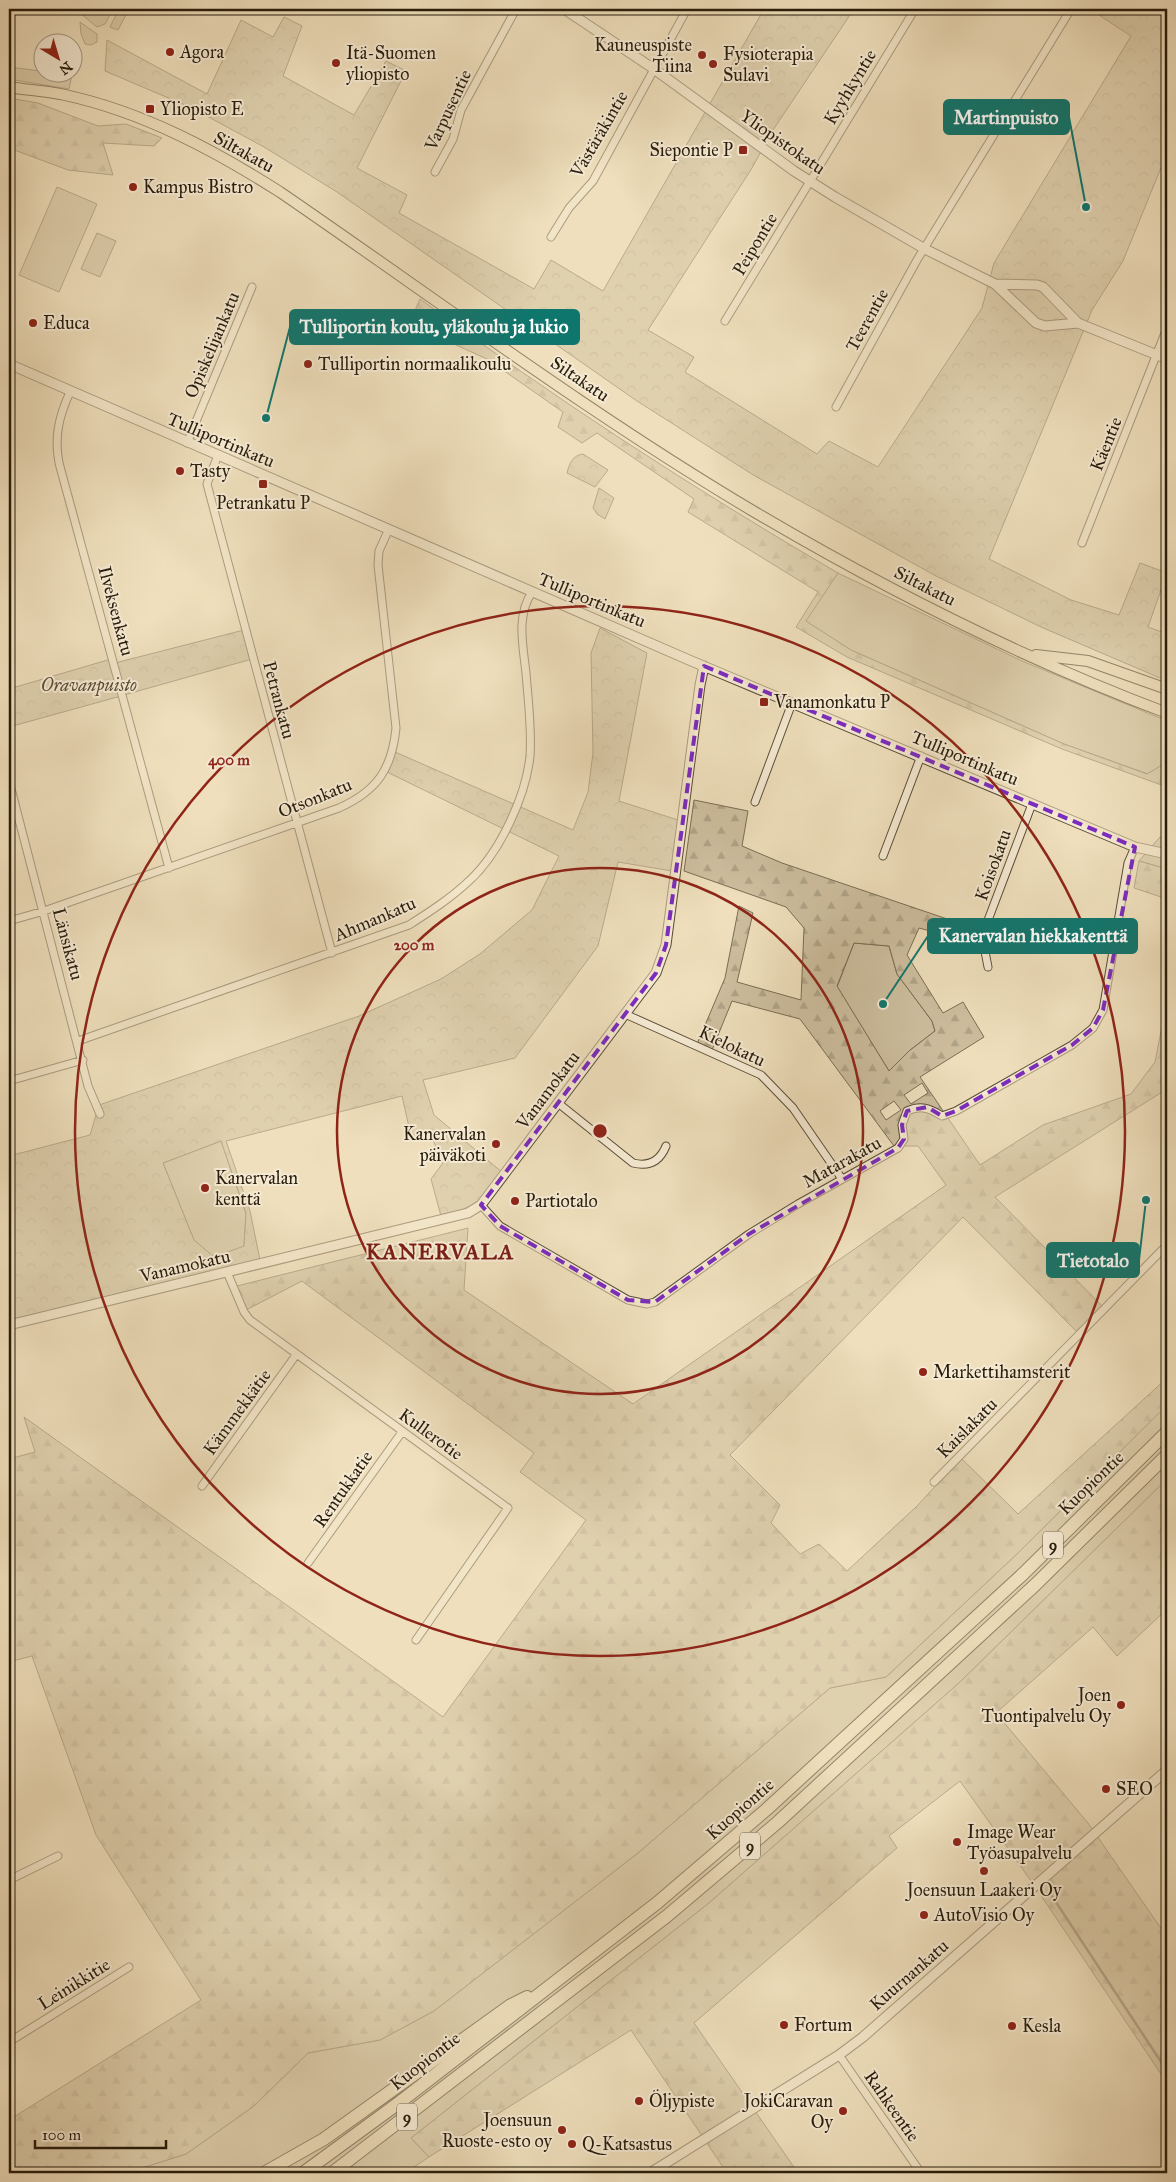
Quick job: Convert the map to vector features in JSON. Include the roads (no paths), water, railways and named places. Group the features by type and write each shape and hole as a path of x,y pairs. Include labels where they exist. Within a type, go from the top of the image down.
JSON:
{"highway":[{"name":"Kuopiontie","path":"303,2173 657,1903 760,1816 1023,1574 1167,1432"},
{"name":"Kuopiontie","path":"332,2173 667,1916 778,1822 948,1668 1167,1456"},
{"path":"264,2173 324,2139 511,2005 550,1985"}],"main road":[{"name":"Siltakatu","path":"9,87 65,95 107,106 180,135 248,171 622,427 752,510 919,602 1028,655 1167,713"},
{"name":"Siltakatu","path":"1028,655 1088,661 1167,689"}],"street":[{"name":"Varpusentie","path":"435,172 452,140 461,110 516,9"},
{"name":"Yliopistokatu","path":"564,9 654,69 810,181 925,249 995,284 1036,323 1045,326 1078,324 1167,359"},
{"name":"Västäräkintie","path":"551,237 568,208 593,181 687,9"},
{"name":"Kyyhkyntie","path":"810,181 915,9"},
{"name":"Teerentie","path":"836,407 925,249 1071,9"},
{"name":"Peipontie","path":"725,322 810,181"},
{"name":"Yliopistokatu","path":"995,284 1037,285 1044,287 1078,324"},
{"name":"Opiskelijankatu","path":"187,443 252,287"},
{"name":"Käentie","path":"1082,543 1167,328"},
{"name":"Tulliportinkatu","path":"9,364 187,443 704,666 1134,847 1167,854"},
{"name":"Ilveksenkatu","path":"70,392 57,430 56,444 59,463 169,868"},
{"name":"Petrankatu","path":"218,455 207,484 332,953"},
{"name":"Otsonkatu","path":"9,921 44,912 297,823 357,800 375,785 388,766 394,747 396,728 378,565 379,550 388,530"},
{"name":"Ahmankatu","path":"78,1041 409,925 440,906 472,879 505,834 524,786 530,758 531,733 522,615 532,592"},
{"name":"Vanamokatu","path":"9,1325 468,1213 480,1205 656,973 666,945 704,666"},
{"path":"755,802 792,703"},
{"path":"883,856 921,756"},
{"name":"Länsikatu","path":"9,781 90,1090 100,1114"},
{"name":"Koisokatu","path":"988,967 982,936 1032,804"},
{"name":"Matarakatu","path":"480,1205 500,1226 628,1300 647,1304 655,1302 749,1234 898,1148 904,1138 902,1125 907,1111 927,1107 942,1116 956,1111 1072,1045 1093,1028 1103,1010 1128,863 1134,847"},
{"name":"Kielokatu","path":"625,1014 761,1075 794,1108 842,1179"},
{"path":"9,1081 83,1060"},
{"path":"558,1103 633,1163 643,1166 653,1163 663,1154 666,1146"},
{"name":"Kaislakatu","path":"934,1482 1167,1245"},
{"name":"Kullerotie","path":"227,1272 244,1312 250,1320 508,1508 416,1640"},
{"name":"Kämmekkätie","path":"202,1486 296,1355"},
{"name":"Rentukkatie","path":"308,1563 402,1432"},
{"name":"Kuurnankatu","path":"650,2173 839,2055 869,2031 1167,1770"},
{"path":"9,1880 58,1856"},
{"name":"Leinikkitie","path":"9,2042 129,1967"},
{"name":"Rahkeentie","path":"839,2055 921,2173"}],"waterway":[{"path":"1050,1893 1167,2071"}],"place":[{"name":"Agora","path":"170,52"},
{"name":"Kauneuspiste Tiina","path":"702,55"},
{"name":"Itä-Suomen yliopisto","path":"336,63"},
{"name":"Fysioterapia Sulavi","path":"713,64"},
{"name":"Yliopisto E","path":"150,109"},
{"name":"Siepontie P","path":"743,150"},
{"name":"Kampus Bistro","path":"133,187"},
{"name":"Martinpuisto","path":"1086,207"},
{"name":"Educa","path":"33,323"},
{"name":"Tulliportin normaalikoulu","path":"308,364"},
{"name":"Tulliportin koulu, yläkoulu ja lukio","path":"266,418"},
{"name":"Tasty","path":"180,471"},
{"name":"Petrankatu P","path":"263,484"},
{"name":"Vanamonkatu P","path":"764,702"},
{"name":"Kanervalan hiekkakenttä","path":"883,1004"},
{"name":"Kanervalan päiväkoti","path":"496,1144"},
{"name":"Kanervalan kenttä","path":"205,1188"},
{"name":"Tietotalo","path":"1146,1200"},
{"name":"Partiotalo","path":"515,1201"},
{"name":"Markettihamsterit","path":"923,1372"},
{"name":"Joen Tuontipalvelu Oy","path":"1121,1705"},
{"name":"SEO","path":"1106,1789"},
{"name":"Image Wear Työasupalvelu","path":"957,1842"},
{"name":"Joensuun Laakeri Oy","path":"984,1871"},
{"name":"AutoVisio Oy","path":"924,1915"},
{"name":"Fortum","path":"784,2025"},
{"name":"Kesla","path":"1012,2026"},
{"name":"Öljypiste","path":"639,2101"},
{"name":"JokiCaravan Oy","path":"843,2111"},
{"name":"Joensuun Ruoste-esto oy","path":"562,2130"},
{"name":"Q-Katsastus","path":"572,2144"}],"district":[{"name":"KANERVALA","path":"440,1251"}],"park label":[{"name":"Oravanpuisto","path":"89,685"}]}
